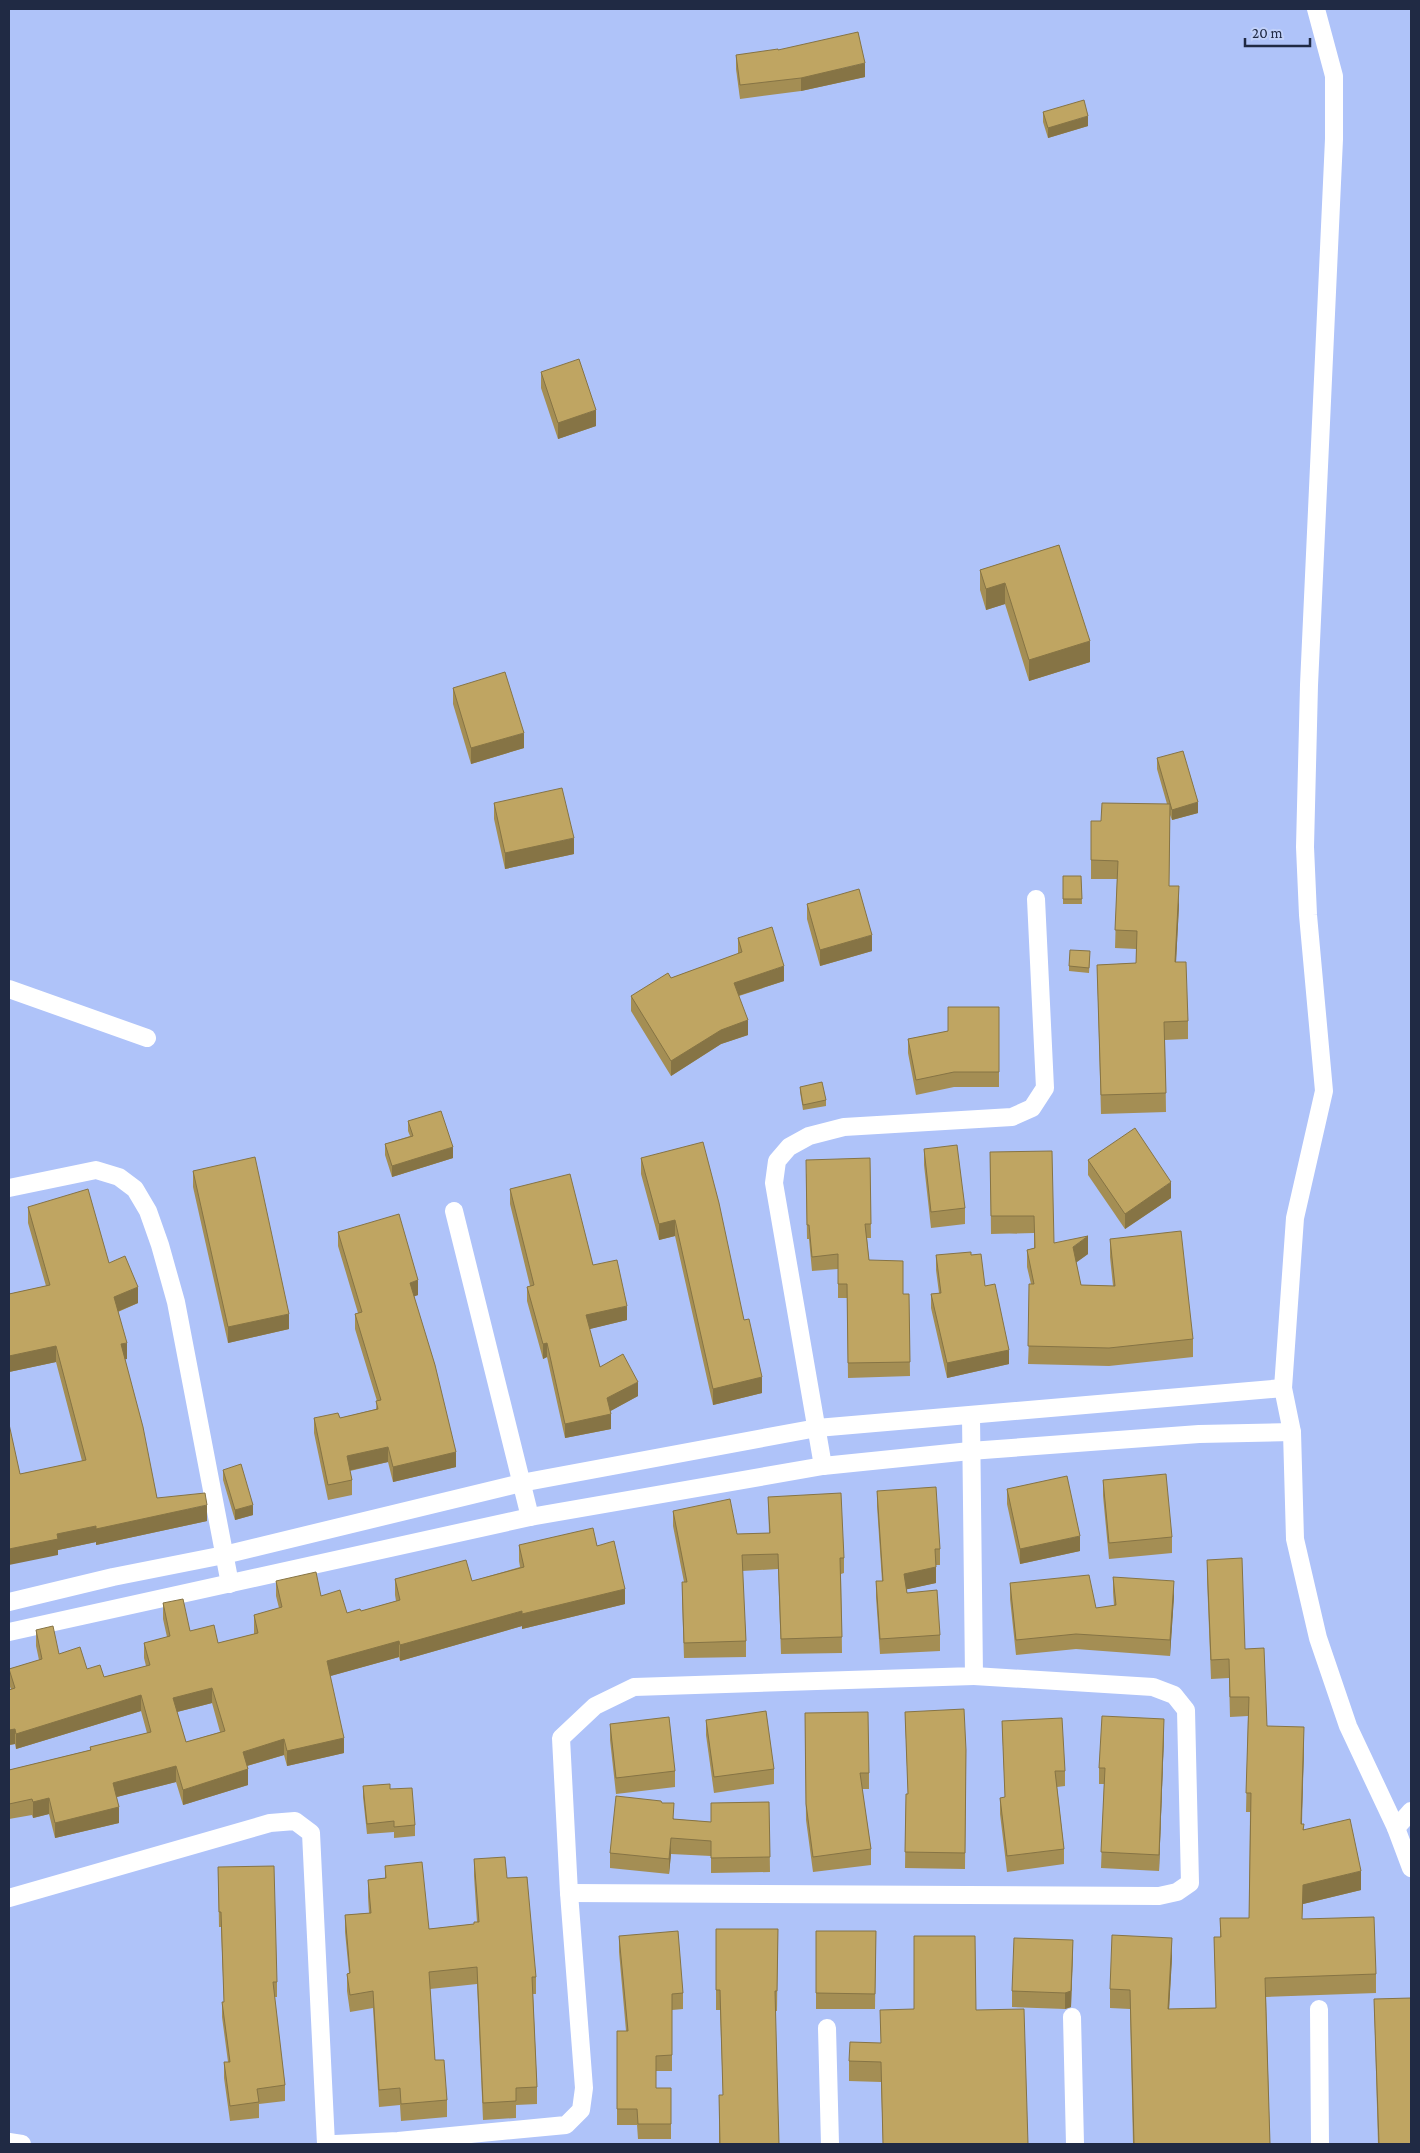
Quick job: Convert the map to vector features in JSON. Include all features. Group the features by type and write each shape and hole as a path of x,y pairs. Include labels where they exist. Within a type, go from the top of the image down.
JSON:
{"street":[{"path":"1316,9 1334,76 1334,138 1310,676 1305,847 1308,915 1324,1091 1295,1218 1283,1388 1292,1432 1295,1539 1318,1638 1348,1726 1396,1828 1411,1868"},
{"path":"823,1466 774,1183 777,1161 789,1147 809,1136 844,1127 1012,1117 1032,1108 1045,1088 1036,899"},
{"path":"9,989 147,1038"},
{"path":"9,1188 96,1170 119,1177 135,1189 148,1211 176,1302 230,1584"},
{"path":"454,1211 530,1517"},
{"path":"9,1602 113,1577 224,1555 521,1483 817,1428 1283,1388"},
{"path":"970,1416 974,1676"},
{"path":"9,1632 530,1517 823,1466 970,1451 1199,1434 1292,1432"},
{"path":"335,2144 398,2141 566,2125 581,2110 584,2088 569,1893 561,1738 595,1706 634,1687 974,1676 1153,1687 1174,1695 1186,1710 1190,1883 1177,1892 1160,1896 569,1893"},
{"path":"1396,1828 1411,1811"},
{"path":"9,1898 270,1823 295,1821 311,1833 326,2144"},
{"path":"1319,2009 1320,2144"},
{"path":"1072,2017 1075,2144"},
{"path":"827,2028 830,2144"},
{"path":"9,2142 22,2144"}],"building":[{"path":"858,32 865,63 801,78 740,85 736,55 778,50"},
{"path":"1084,100 1088,116 1048,128 1043,112"},
{"path":"579,359 596,410 558,423 541,372"},
{"path":"1059,545 1090,641 1029,660 1005,583 986,589 980,570"},
{"path":"505,672 524,733 471,748 453,688"},
{"path":"1183,751 1198,802 1172,810 1157,758"},
{"path":"562,788 574,838 505,853 494,803"},
{"path":"1102,803 1170,804 1169,886 1179,886 1175,962 1186,962 1188,1021 1164,1022 1166,1093 1101,1095 1097,965 1136,963 1137,931 1115,930 1118,861 1091,860 1091,821 1101,821"},
{"path":"1063,876 1081,876 1082,899 1063,899"},
{"path":"859,889 872,935 820,950 807,904"},
{"path":"772,927 784,966 734,983 748,1020 721,1030 671,1061 631,996 668,973 671,978 742,952 738,938"},
{"path":"1070,950 1090,951 1089,968 1069,966"},
{"path":"948,1007 999,1007 999,1072 954,1072 916,1080 908,1039 948,1031"},
{"path":"822,1082 826,1100 803,1105 800,1087"},
{"path":"441,1111 453,1147 392,1166 385,1144 413,1136 408,1121"},
{"path":"1135,1128 1171,1182 1125,1214 1088,1160"},
{"path":"703,1142 719,1203 744,1320 749,1319 762,1377 713,1389 675,1220 659,1224 641,1158"},
{"path":"957,1145 965,1208 931,1212 924,1149"},
{"path":"1052,1151 1054,1243 1088,1236 1073,1247 1081,1285 1115,1286 1110,1239 1181,1231 1193,1339 1109,1348 1028,1346 1029,1284 1034,1284 1027,1250 1035,1248 1034,1216 991,1216 990,1152"},
{"path":"255,1157 289,1314 228,1327 193,1171"},
{"path":"870,1158 871,1224 865,1224 869,1260 903,1261 903,1294 909,1294 910,1362 848,1363 847,1284 838,1284 838,1254 812,1257 809,1225 807,1225 806,1160"},
{"path":"570,1174 593,1265 617,1260 627,1306 586,1315 600,1367 623,1354 638,1382 607,1398 611,1414 565,1424 547,1343 543,1344 527,1287 534,1285 510,1189"},
{"path":"88,1189 109,1263 125,1256 138,1287 114,1297 127,1343 121,1344 143,1427 157,1498 205,1493 207,1505 96,1529 96,1526 57,1534 58,1539 9,1549 9,1424 20,1474 86,1460 56,1346 9,1356 9,1294 50,1285 28,1207"},
{"path":"399,1214 418,1280 410,1283 435,1365 456,1452 393,1467 388,1447 347,1456 352,1480 328,1485 314,1418 338,1413 340,1418 378,1409 376,1401 381,1400 355,1314 362,1312 338,1232"},
{"path":"971,1252 971,1255 981,1254 985,1286 995,1284 1009,1350 947,1363 931,1294 941,1293 936,1255"},
{"path":"241,1464 253,1505 235,1510 223,1470"},
{"path":"1166,1474 1172,1537 1109,1543 1103,1480"},
{"path":"1067,1476 1080,1536 1020,1549 1007,1489"},
{"path":"936,1487 940,1549 935,1549 936,1567 904,1574 907,1593 937,1590 940,1635 880,1639 876,1581 883,1581 877,1491"},
{"path":"841,1493 844,1558 840,1558 842,1637 781,1639 778,1554 742,1555 746,1641 684,1643 682,1582 687,1582 673,1511 730,1499 737,1534 770,1533 768,1497"},
{"path":"593,1528 597,1546 614,1541 625,1589 522,1614 522,1611 400,1645 399,1641 327,1661 344,1738 287,1751 284,1739 243,1752 248,1769 183,1790 176,1766 113,1783 119,1807 55,1823 49,1798 33,1802 32,1799 9,1804 9,1770 91,1750 90,1747 151,1732 141,1695 16,1734 15,1729 9,1730 9,1690 15,1688 9,1669 42,1659 36,1630 53,1626 59,1654 80,1647 87,1669 100,1665 104,1677 150,1665 144,1643 170,1636 163,1603 183,1599 190,1631 214,1625 218,1643 258,1633 254,1615 282,1607 276,1581 316,1572 321,1596 340,1590 347,1613 360,1609 361,1611 400,1600 395,1579 466,1560 472,1581 524,1567 519,1545","holes":["212,1688 225,1731 186,1742 173,1698"]},
{"path":"1242,1558 1245,1649 1264,1648 1267,1726 1304,1727 1301,1824 1304,1824 1303,1830 1350,1819 1361,1871 1303,1885 1302,1919 1374,1917 1376,1974 1265,1978 1270,2144 1134,2144 1130,1990 1110,1989 1112,1935 1172,1938 1168,2009 1216,2008 1214,1937 1221,1937 1220,1918 1249,1918 1251,1793 1246,1793 1249,1697 1230,1697 1229,1659 1211,1660 1207,1560"},
{"path":"1089,1575 1096,1608 1116,1605 1113,1577 1174,1581 1170,1640 1076,1634 1016,1640 1010,1583"},
{"path":"964,1709 966,1750 965,1853 905,1852 906,1794 908,1794 905,1712"},
{"path":"766,1711 774,1769 714,1777 706,1720"},
{"path":"868,1712 869,1773 860,1773 871,1849 813,1857 806,1804 805,1713"},
{"path":"1102,1716 1164,1719 1159,1855 1101,1852 1105,1768 1099,1768"},
{"path":"669,1717 675,1771 616,1778 610,1724"},
{"path":"1062,1718 1065,1771 1055,1771 1064,1849 1007,1856 1000,1798 1005,1797 1002,1721"},
{"path":"390,1784 390,1789 412,1788 415,1825 394,1827 394,1821 367,1824 363,1786"},
{"path":"616,1796 674,1803 673,1819 711,1822 711,1803 769,1802 770,1857 711,1858 711,1841 671,1838 669,1859 610,1853"},
{"path":"505,1857 507,1878 527,1877 536,1977 532,1977 537,2087 516,2088 516,2101 483,2103 477,1967 429,1972 435,2060 444,2060 447,2100 401,2104 400,2088 379,2090 373,1991 350,1995 347,1974 350,1973 345,1915 371,1913 368,1880 386,1878 385,1866 422,1862 429,1929 474,1924 474,1922 479,1922 474,1859"},
{"path":"274,1866 277,1982 273,1982 285,2085 257,2089 259,2102 230,2106 224,2062 230,2062 222,2002 224,2002 218,1867"},
{"path":"716,1929 778,1929 777,1991 775,1991 779,2144 720,2144 719,2095 723,2095 720,1990 716,1990"},
{"path":"678,1931 683,1993 672,1994 672,2055 656,2056 656,2088 671,2088 671,2124 638,2124 637,2109 617,2109 617,2031 628,2031 619,1936"},
{"path":"816,1931 876,1931 875,1994 816,1993"},
{"path":"914,1936 975,1936 976,2010 1024,2009 1028,2144 883,2144 881,2062 849,2061 850,2042 881,2043 880,2010 914,2009"},
{"path":"1014,1938 1073,1940 1071,1991 1065,1993 1012,1991"},
{"path":"1411,1998 1411,2144 1379,2144 1374,1999"}]}
